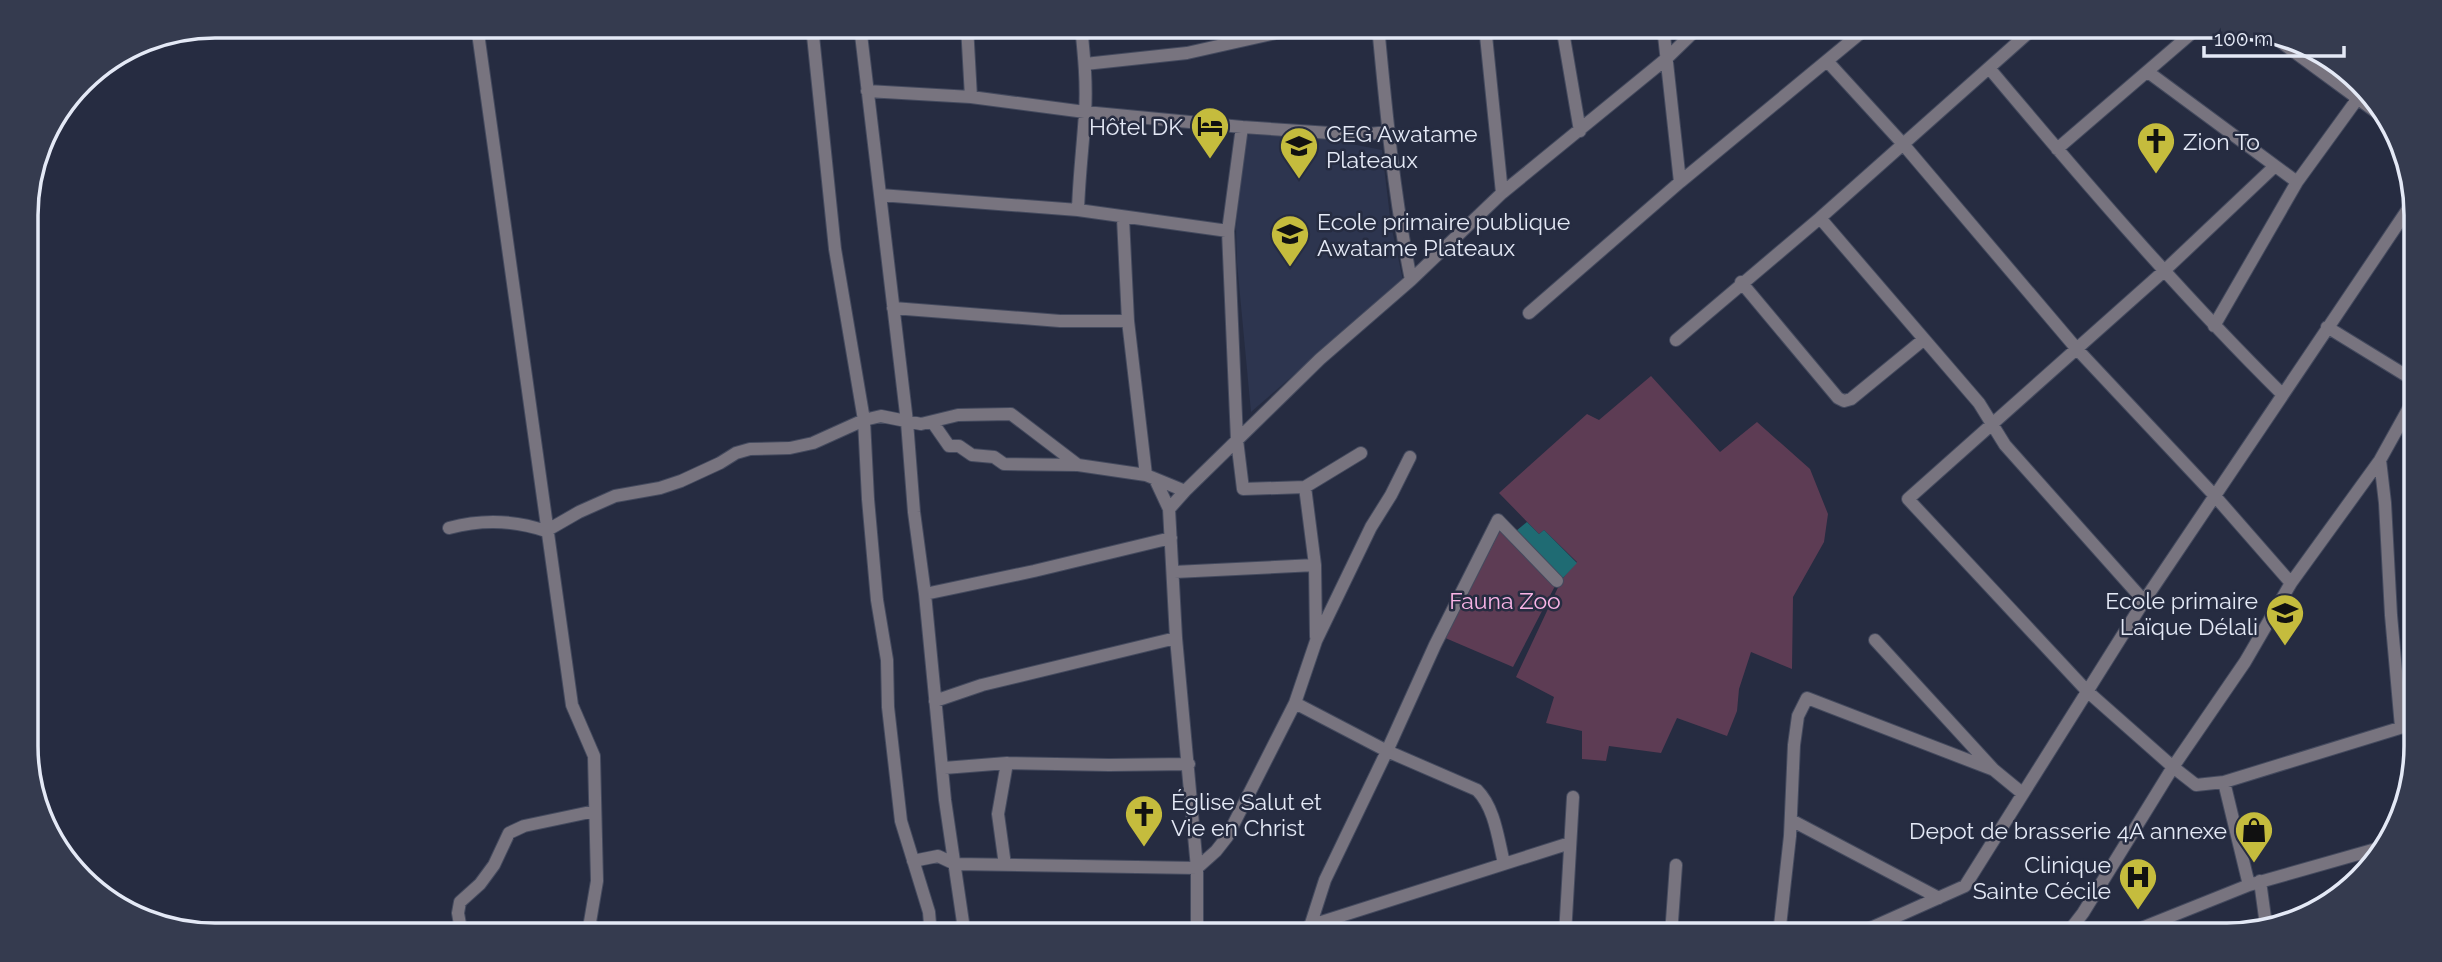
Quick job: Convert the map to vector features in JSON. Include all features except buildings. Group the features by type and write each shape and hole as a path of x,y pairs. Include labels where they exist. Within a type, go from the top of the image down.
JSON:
{"street":[{"path":"1085,64 1187,53 1252,38"},
{"path":"1379,38 1399,223 1410,279"},
{"path":"1486,38 1502,193"},
{"path":"1564,38 1580,131"},
{"path":"1664,38 1680,182"},
{"path":"1169,509 1320,359 1502,193 1580,131 1687,38"},
{"path":"1529,313 1680,182 1855,38"},
{"path":"1676,340 1741,282 1820,218 2022,38"},
{"path":"2056,149 2186,38"},
{"path":"479,39 572,705 594,756 597,881 591,923"},
{"path":"813,39 832,227 864,420 877,600 887,660 888,707 901,821 929,912 930,923"},
{"path":"861,39 907,422 914,512 946,800 963,923"},
{"path":"968,39 971,97"},
{"path":"1078,210 1079,164 1085,112 1082,39"},
{"path":"2214,326 2297,182 2358,98 2299,55"},
{"path":"1828,62 1903,144 2076,348 2214,495 2291,583"},
{"path":"1989,68 2056,149 2214,326 2282,394"},
{"path":"2147,72 2297,182"},
{"path":"867,91 971,97 1085,112 1242,127 1360,135 1388,132"},
{"path":"1242,127 1228,232 1237,440 1243,489 1305,487 1361,453"},
{"path":"2275,166 2165,271 1908,499 2087,691 2196,785 2224,782 2404,726"},
{"path":"880,195 1078,210 1228,232"},
{"path":"1882,923 1965,886 2144,601 2404,215"},
{"path":"1123,218 1128,321 1151,477 1169,509 1176,638 1197,867 1197,923"},
{"path":"1820,218 1979,403 2005,445 2144,601"},
{"path":"1741,282 1838,398 1844,401 1851,399 1923,340"},
{"path":"893,308 1060,321 1128,321"},
{"path":"2327,327 2404,375"},
{"path":"449,528 486,522 524,524 546,531 615,496 660,488 681,481 736,453 750,449 813,443 864,420 881,416 907,422 933,423 958,415 1011,414 1078,464"},
{"path":"2075,923 2173,767 2245,662 2291,583 2379,460 2404,416"},
{"path":"933,423 949,446 959,446 972,455 994,457 1004,464 1078,464 1151,477 1185,491"},
{"path":"913,861 938,856 955,864 1197,867 1216,851 1227,836 1294,703 1316,641 1371,527 1410,457"},
{"path":"2379,460 2385,503 2401,727"},
{"path":"1305,487 1315,565 1316,641"},
{"path":"1311,923 1325,880 1434,645 1498,520 1558,581"},
{"path":"925,594 1171,538"},
{"path":"1174,572 1315,565"},
{"path":"935,701 982,685 1176,638"},
{"path":"1875,640 1994,770 2022,793"},
{"path":"1780,923 1798,716 1807,698 1994,770"},
{"path":"1294,703 1387,751 1477,790 1490,811 1504,863"},
{"path":"944,768 1007,763 1189,764"},
{"path":"1005,865 998,814 1007,763"},
{"path":"2224,782 2264,919"},
{"path":"1566,923 1573,797"},
{"path":"460,923 460,902 480,884 494,866 509,833 524,826 595,811"},
{"path":"1791,820 1939,898"},
{"path":"1331,923 1570,843"},
{"path":"2154,923 2255,883 2369,851"},
{"path":"1672,923 1676,865"}],"shaded area":[{"path":"1250,134 1311,136 1382,150 1391,225 1403,280 1251,412 1236,227 1245,138"},
{"path":"1527,522 1539,534 1544,530 1577,563 1562,579 1516,531"}],"green space":[{"path":"1651,376 1720,452 1757,422 1810,469 1828,514 1824,542 1793,597 1792,669 1751,652 1739,689 1737,711 1727,736 1677,718 1661,753 1609,746 1606,761 1582,759 1582,731 1546,723 1554,697 1516,677 1562,579 1577,562 1544,530 1539,534 1499,493 1587,414 1599,420"},
{"name":"Fauna Zoo","path":"1501,529 1555,586 1513,667 1443,637"}],"place":[{"name":"Hôtel DK","path":"1210,160"},
{"name":"Zion To","path":"2156,175"},
{"name":"CEG Awatame Plateaux","path":"1299,180"},
{"name":"Ecole primaire publique Awatame Plateaux","path":"1290,268"},
{"name":"Ecole primaire Laïque Délali","path":"2285,647"},
{"name":"Église Salut et Vie en Christ","path":"1144,848"},
{"name":"Depot de brasserie 4A annexe","path":"2254,864"},
{"name":"Clinique Sainte Cécile","path":"2138,911"}]}
